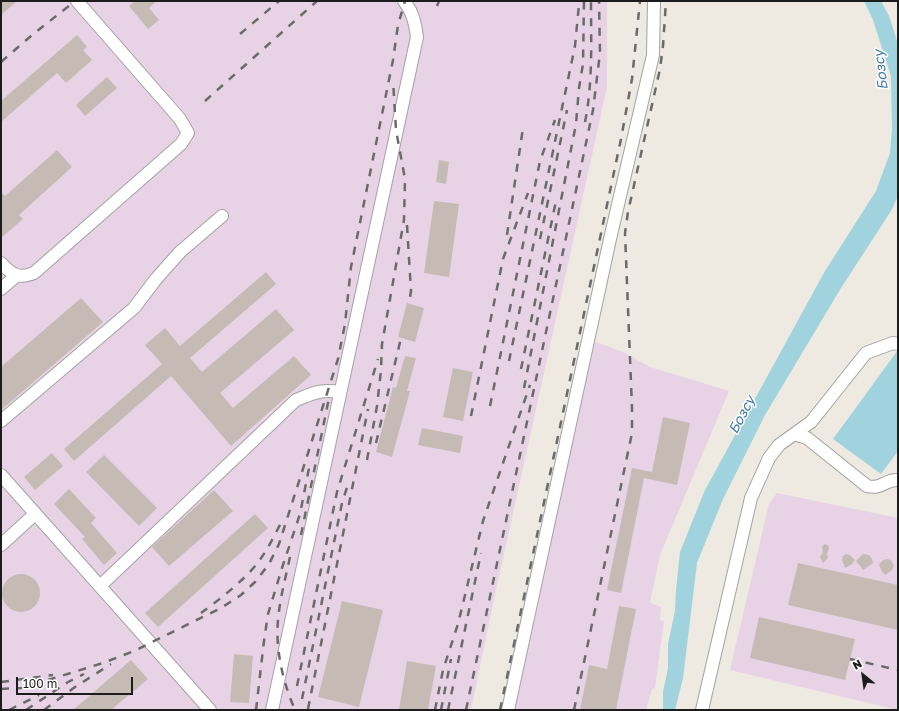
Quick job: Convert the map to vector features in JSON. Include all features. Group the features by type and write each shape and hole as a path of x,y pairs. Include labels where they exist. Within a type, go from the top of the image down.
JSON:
{"lane":[{"path":"1,263 16,276 26,276 34,273 181,144 188,133 180,119 77,1"},
{"path":"272,710 417,37 415,23 410,8 404,1"},
{"path":"508,710 610,239 653,55 654,1"},
{"path":"1,421 134,308 156,279 180,252 222,216"},
{"path":"1,289 16,276"},
{"path":"702,710 752,498 769,458 779,445 811,422 866,353 893,343 898,344"},
{"path":"100,586 296,400 318,391 340,392"},
{"path":"794,434 807,438 867,486 873,488 891,480 898,480"},
{"path":"1,475 210,710"},
{"path":"1,545 35,514"}],"shaded area":[{"path":"1,1 607,1 607,87 471,710 1,710"},
{"path":"596,342 623,352 650,367 729,391 660,555 650,603 661,607 660,620 664,621 655,688 652,689 646,710 513,710 587,344"},
{"path":"777,493 898,518 898,710 730,670 769,504"}],"water":[{"name":"Бозсу","path":"864,1 881,1 889,16 898,44 898,196 891,211 841,288 765,415 723,499 697,563 683,678 675,710 663,710 663,692 668,668 668,644 675,611 680,552 705,490 825,271 876,191 890,153 892,129 891,76 873,20"},
{"path":"898,350 898,451 881,474 833,439"}],"building":[{"path":"1,1 17,1 1,15"},
{"path":"135,1 157,1 149,8 159,20 148,29 129,6"},
{"path":"77,35 87,47 83,50 92,60 66,83 57,73 1,122 1,101"},
{"path":"107,77 117,88 85,116 76,105"},
{"path":"57,150 72,167 19,215 23,219 1,238 1,192 5,196"},
{"path":"439,160 449,162 446,184 436,182"},
{"path":"434,201 459,204 449,277 424,273"},
{"path":"266,272 276,284 190,358 202,372 276,309 294,330 220,393 233,408 294,356 311,375 231,446 171,376 74,461 64,449 162,364 145,345 165,328 180,346"},
{"path":"81,298 103,322 1,410 1,367"},
{"path":"407,303 424,308 415,342 398,337"},
{"path":"405,356 416,358 407,391 410,391 392,457 376,452 393,387 396,388"},
{"path":"453,368 473,372 463,421 443,417"},
{"path":"663,417 690,423 677,485 644,478 621,593 607,590 632,468 652,472"},
{"path":"422,428 463,436 460,453 418,445"},
{"path":"52,453 63,466 35,490 24,477"},
{"path":"104,455 157,508 139,526 86,472"},
{"path":"69,489 96,518 91,523 117,553 104,565 82,539 85,537 54,504"},
{"path":"214,490 233,511 169,566 152,547"},
{"path":"255,514 268,528 158,627 145,613"},
{"path":"824,544 828,545 829,548 827,554 828,558 823,563 820,557 823,552 822,547"},
{"path":"846,554 850,555 855,560 851,565 845,568 842,560 843,556"},
{"path":"863,554 869,555 873,563 863,570 856,561"},
{"path":"886,559 891,560 894,566 892,570 885,575 879,565"},
{"path":"798,563 898,585 898,630 788,605"},
{"path":"17,574 25,574 35,579 39,586 39,600 35,607 25,612 17,612 7,607 5,604 2,597 2,589 7,579 10,577"},
{"path":"342,601 383,610 359,707 318,697"},
{"path":"619,606 636,609 616,710 580,710 589,665 607,669"},
{"path":"759,617 855,639 845,680 750,658"},
{"path":"234,654 253,656 249,703 230,702"},
{"path":"131,660 148,679 111,710 73,710"},
{"path":"407,661 436,666 428,710 399,710"}],"railway":[{"path":"1,62 75,1"},
{"path":"240,34 279,1"},
{"path":"205,101 317,1"},
{"path":"1,689 22,688 103,663 134,651 221,608 241,595 255,582 269,564 279,544 338,359 345,324 351,267 393,60 398,25 405,1"},
{"path":"437,6 439,1"},
{"path":"524,388 576,124 583,64 584,1"},
{"path":"585,122 588,107 590,77 591,1"},
{"path":"466,710 593,110 600,53 599,1"},
{"path":"500,710 621,139 632,79 640,1"},
{"path":"574,710 632,433 625,233 628,212 660,69 666,1"},
{"path":"509,361 575,46 579,4"},
{"path":"367,460 377,406 382,344 404,220 405,179 396,130 393,80"},
{"path":"540,239 567,110"},
{"path":"490,406 540,161 555,120"},
{"path":"507,235 523,128"},
{"path":"471,416 503,259 528,193"},
{"path":"521,369 556,201"},
{"path":"407,225 411,291 409,304"},
{"path":"376,443 401,338"},
{"path":"297,686 337,492 378,359"},
{"path":"435,710 443,670 458,624 483,521 530,385"},
{"path":"301,535 329,398"},
{"path":"308,709 368,409"},
{"path":"256,710 268,614 300,514 310,463"},
{"path":"302,699 342,503 349,481"},
{"path":"201,613 232,589 254,568 265,552 281,523"},
{"path":"448,710 481,553"},
{"path":"290,557 281,601 277,634 282,670 295,710"},
{"path":"441,710 451,659"},
{"path":"850,659 898,670"},
{"path":"44,710 75,687 111,664"},
{"path":"26,710 68,682 84,674"},
{"path":"1,682 53,675"},
{"path":"9,710 39,695"}]}
